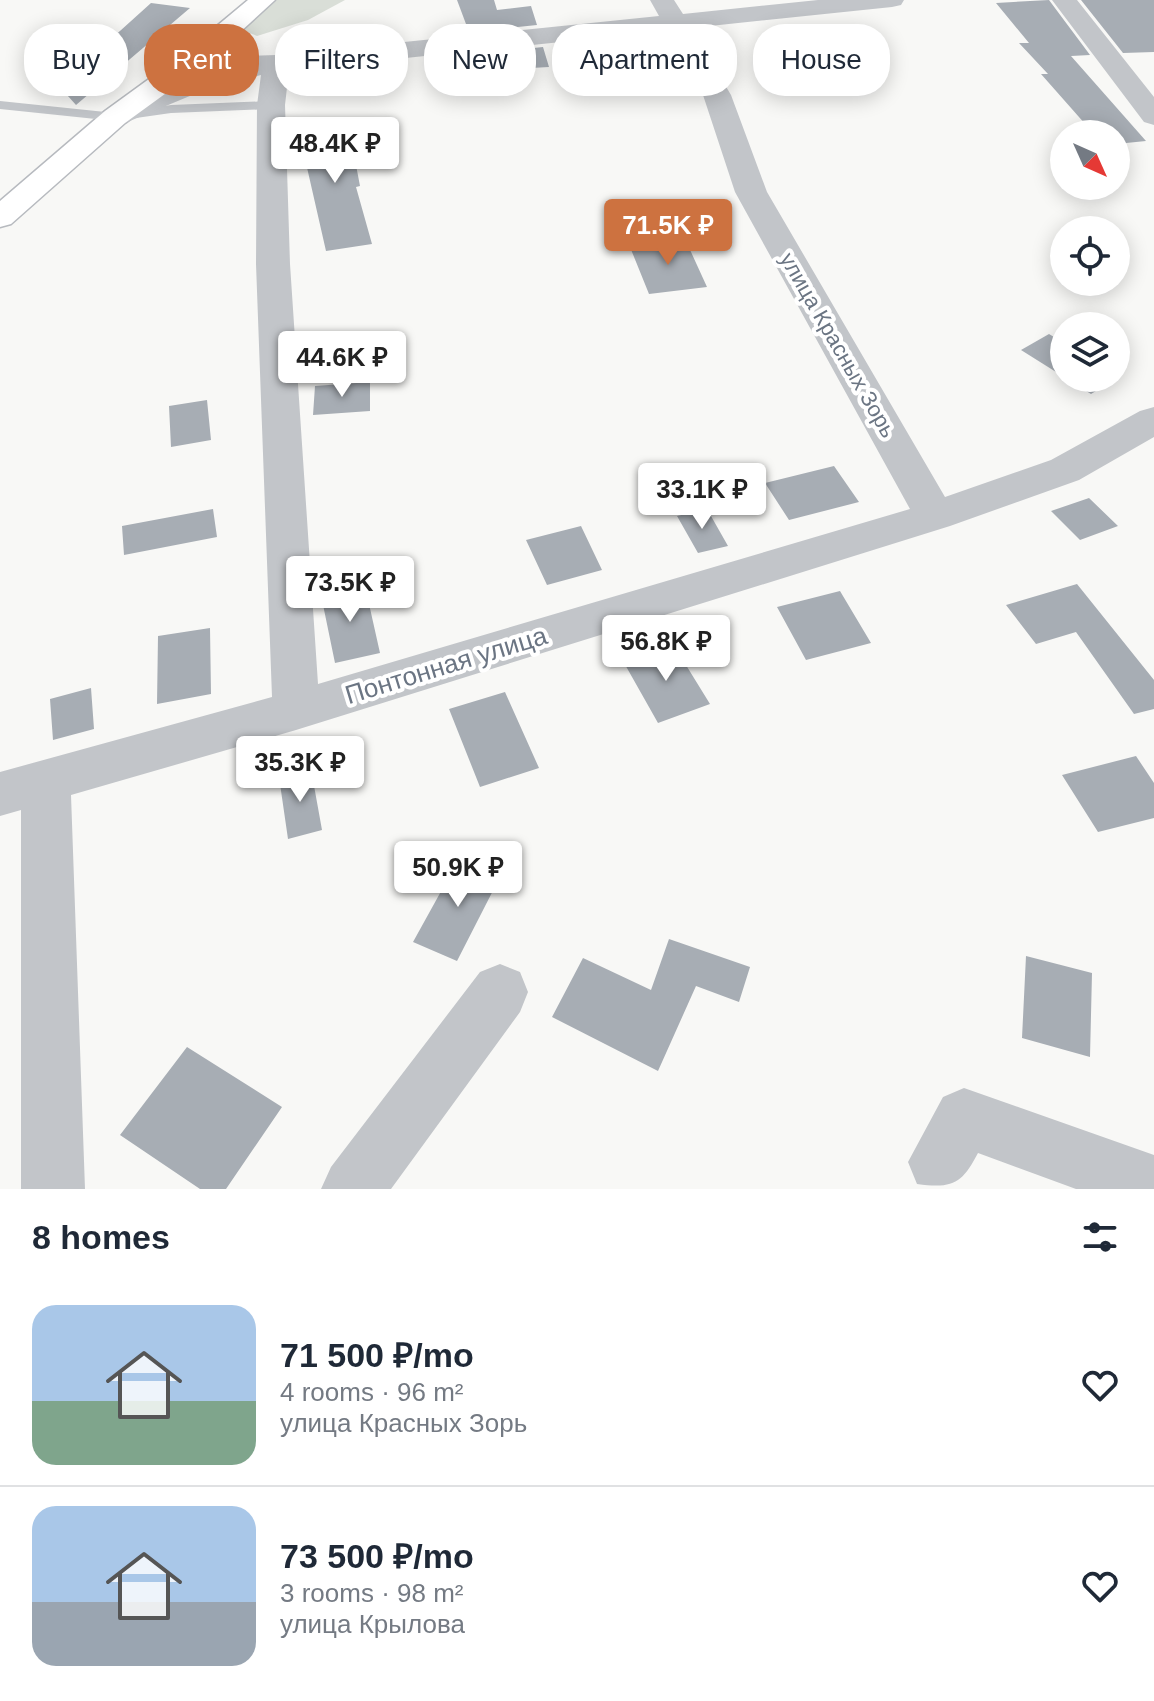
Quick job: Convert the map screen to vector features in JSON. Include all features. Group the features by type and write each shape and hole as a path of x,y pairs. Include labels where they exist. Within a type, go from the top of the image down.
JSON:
{"street":[{"path":"235,24 263,0"},
{"path":"408,45 668,11 892,0"},
{"path":"1064,0 1154,116"},
{"name":"улица Красных Зорь","path":"668,11 717,95 751,192 935,516"},
{"path":"115,117 199,82 275,63"},
{"path":"275,71 271,105 273,264 296,710"},
{"path":"0,217 115,117 144,96"},
{"name":"Понтонная улица","path":"23,788 296,710 935,516 1065,470 1154,420"},
{"path":"23,788 53,1189"},
{"path":"353,1189 500,992"},
{"path":"939,1162 964,1118 1154,1186"}],"lane":[{"path":"0,105 115,117 171,109 271,105"}],"shaded area":[{"path":"273,0 345,0 308,20 295,24 275,24 275,30 259,35 259,24 242,24"}],"building":[{"path":"457,0 494,0 497,10 531,6 537,25 536,24 466,24"},
{"path":"1049,0 1090,55 1071,56 1127,120 1082,120 1041,74 1048,74 1019,43 1029,43 996,3"},
{"path":"1081,0 1154,0 1154,52 1123,53"},
{"path":"151,3 190,8 171,24 144,24 144,47 128,61 128,24"},
{"path":"543,47 549,67 536,68 536,48"},
{"path":"68,96 87,96 76,105"},
{"path":"348,123 360,186 356,187 372,244 326,251 298,128"},
{"path":"1130,123 1146,141 1130,143"},
{"path":"686,241 707,287 649,294 630,247"},
{"path":"1050,335 1050,368 1021,350"},
{"path":"370,382 370,411 313,415 315,386"},
{"path":"207,400 211,440 171,447 169,406"},
{"path":"834,466 859,502 789,520 765,483"},
{"path":"1089,498 1118,526 1080,540 1051,511"},
{"path":"213,509 217,537 124,555 122,526"},
{"path":"707,509 728,546 698,553 677,516"},
{"path":"581,526 602,570 547,585 526,540"},
{"path":"1077,584 1154,680 1154,709 1134,714 1076,632 1036,644 1006,605"},
{"path":"365,586 380,653 335,663 321,595"},
{"path":"840,591 871,643 806,660 777,607"},
{"path":"210,628 211,694 157,704 158,636"},
{"path":"673,644 710,704 658,723 623,661"},
{"path":"91,688 94,729 53,740 50,699"},
{"path":"505,692 539,768 480,787 449,709"},
{"path":"1136,756 1154,783 1154,818 1098,832 1062,775"},
{"path":"311,769 322,830 288,839 279,777"},
{"path":"460,857 502,873 457,961 413,942"},
{"path":"669,939 750,967 739,1002 696,986 658,1071 552,1017 583,958 651,990"},
{"path":"1026,956 1092,973 1090,1057 1022,1038"},
{"path":"187,1047 282,1107 226,1189 200,1189 120,1135"}]}
